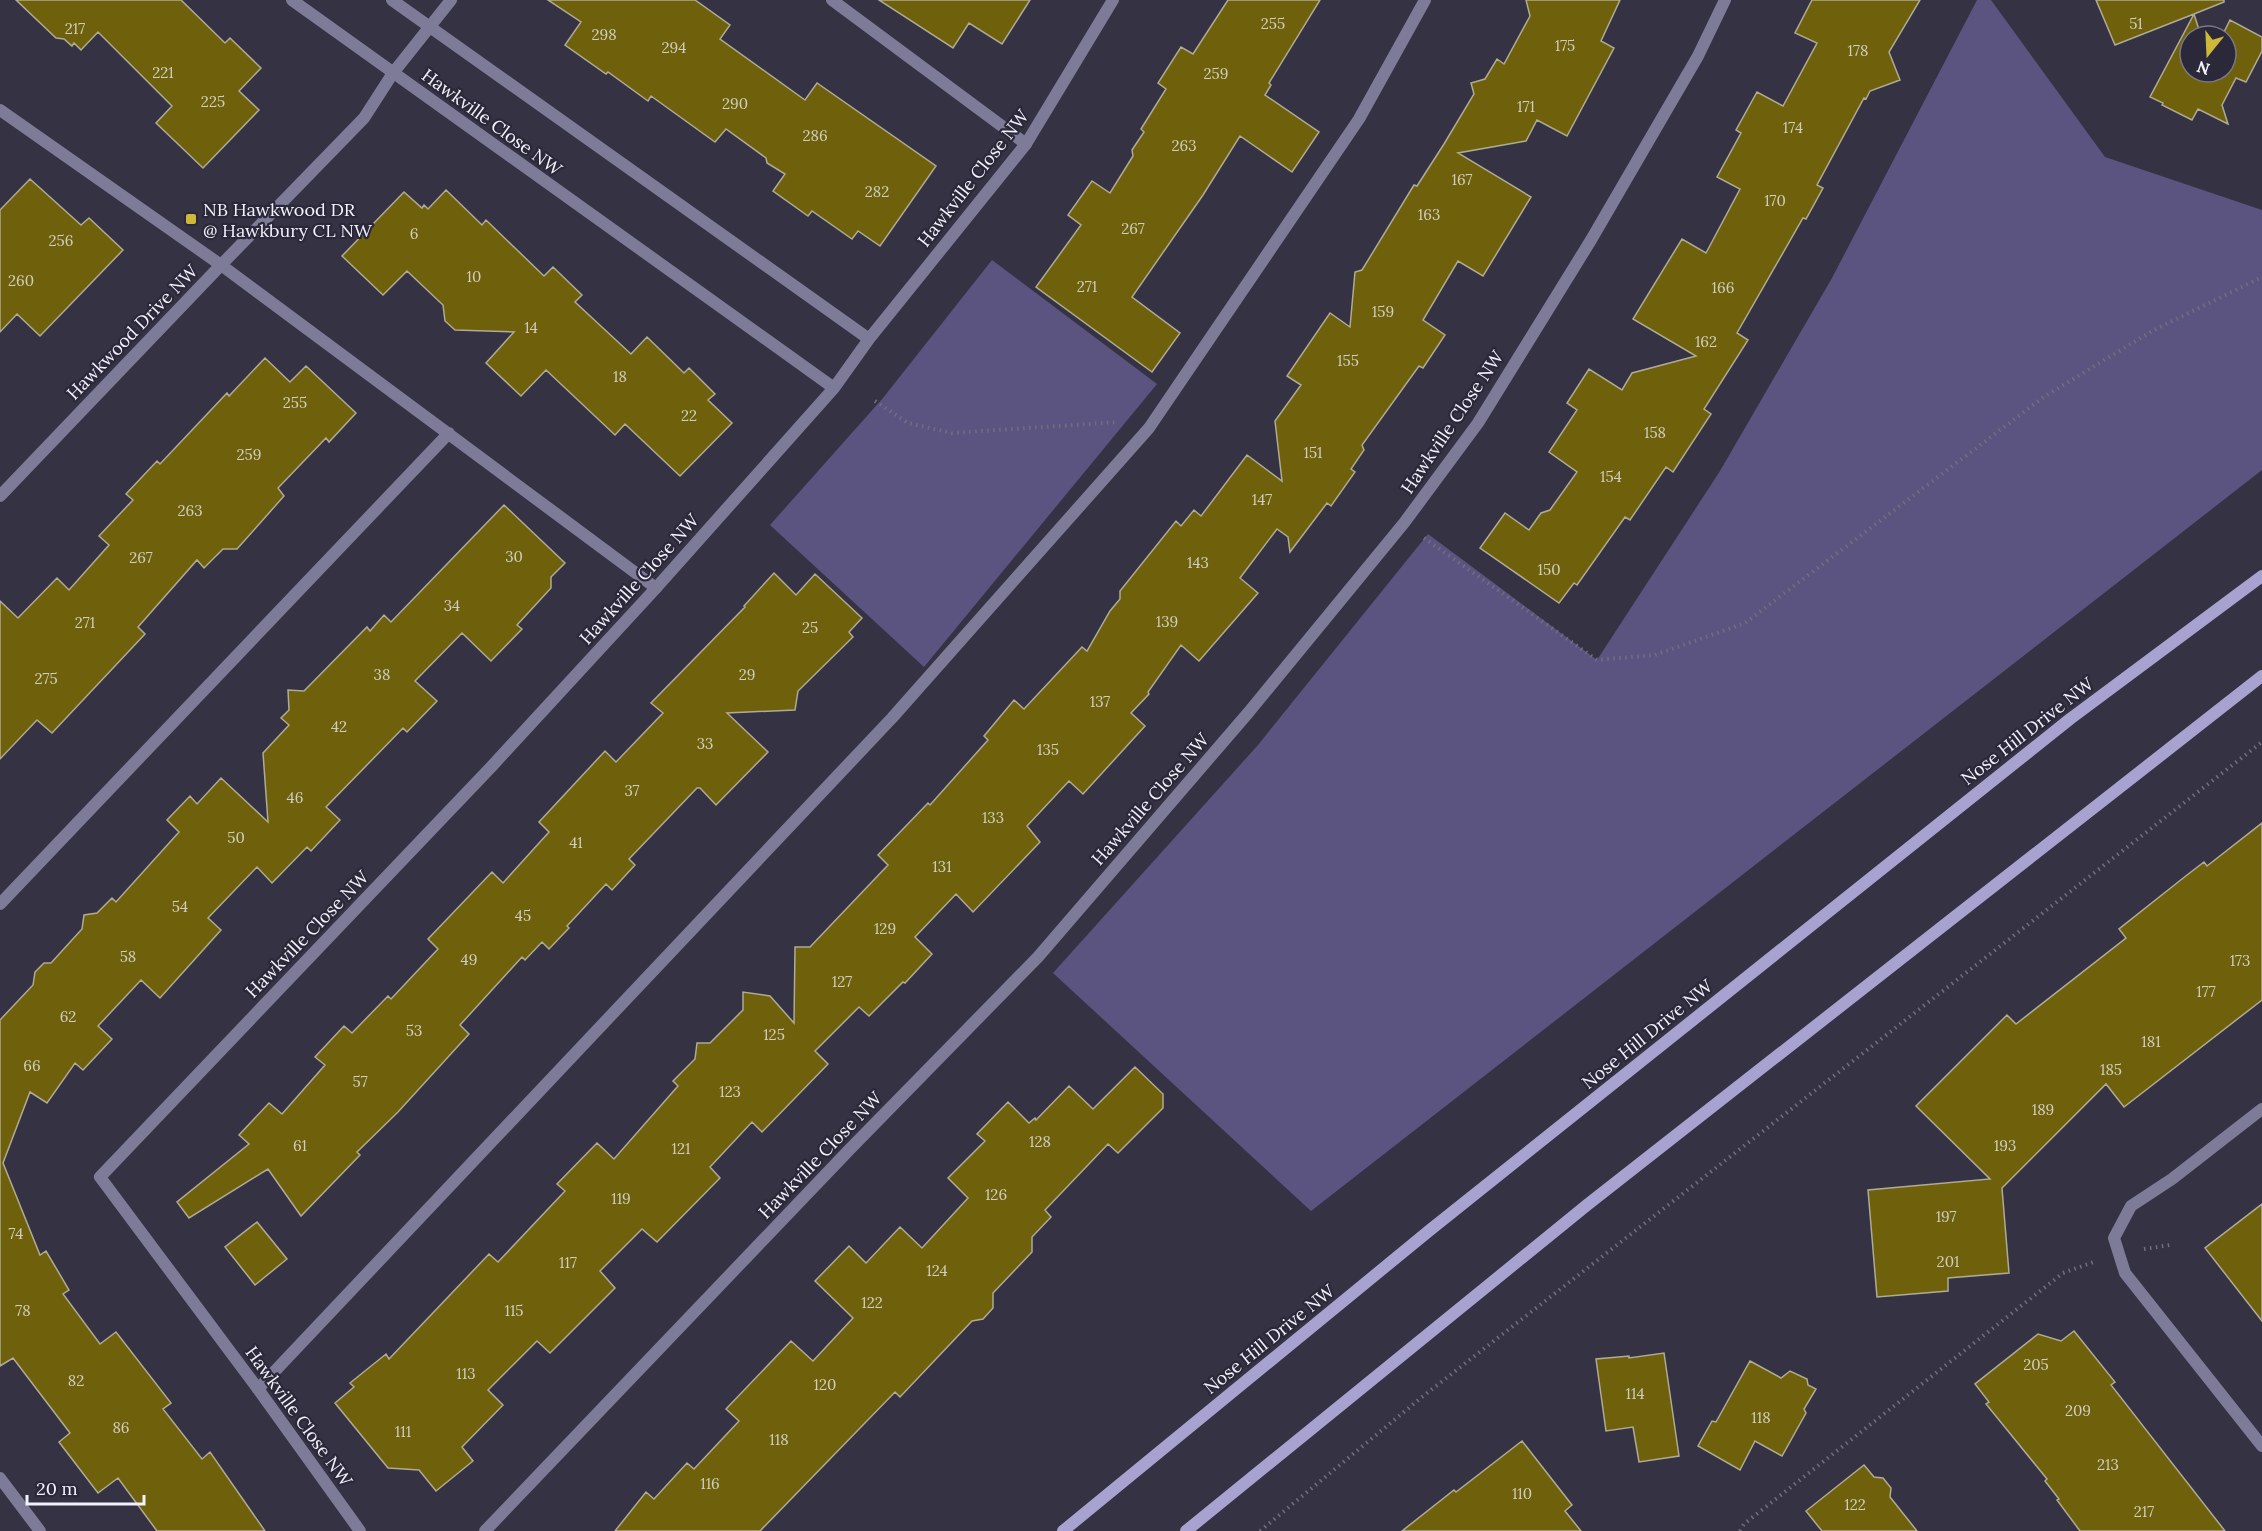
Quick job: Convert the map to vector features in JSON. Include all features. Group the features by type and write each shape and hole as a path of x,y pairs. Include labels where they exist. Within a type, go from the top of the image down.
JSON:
{"main road":[{"name":"Nose Hill Drive NW","path":"1063,1531 1430,1230 2061,727 2262,576"},
{"path":"1186,1531 1587,1205 2262,676"}],"street":[{"name":"Hawkville Close NW","path":"292,0 834,388"},
{"path":"392,0 869,339"},
{"name":"Hawkwood Drive NW","path":"0,496 364,118 393,73 451,0"},
{"path":"832,0 1026,144"},
{"name":"Hawkville Close NW","path":"360,1531 258,1389 100,1177 492,766 656,588 834,388 869,339 1026,144 1113,0"},
{"path":"258,1389 892,718 1149,428 1359,119 1425,0"},
{"name":"Hawkville Close NW","path":"485,1531 850,1149 1038,957 1248,713 1404,523 1478,423 1591,240 1698,56 1725,0"},
{"path":"0,110 221,265 656,588"},
{"path":"0,904 449,433"},
{"path":"2262,1109 2172,1179 2131,1206 2114,1238 2125,1273 2262,1446"},
{"path":"0,1478 40,1531"}],"path":[{"path":"1404,523 1597,660 1655,655 1745,622 2045,396 2154,330 2262,277"},
{"path":"875,401 908,423 952,433 1118,422 1149,428"},
{"path":"1260,1531 1422,1397 2262,742"},
{"path":"1740,1531 1744,1524 2063,1273"}],"shaded area":[{"path":"1977,0 1991,0 2105,157 2262,210 2262,470 1311,1211 1053,973 1258,745 1428,534 1597,660 1720,471 1832,278"},
{"path":"992,260 1157,384 924,667 770,525 883,398"}],"building":[{"path":"16,0 181,0 225,43 230,38 261,68 239,91 259,110 203,168 156,123 172,106 98,32 81,50 74,43 72,46 64,39 56,38"},
{"path":"548,0 695,0 730,25 720,39 805,100 817,83 936,166 880,246 858,231 852,239 812,211 808,216 773,191 785,174 767,163 766,158 726,129 715,142 651,96 648,101 565,45 581,22"},
{"path":"879,0 1030,0 1002,44 969,23 953,48"},
{"path":"1228,0 1320,0 1269,83 1271,85 1265,95 1319,132 1292,172 1240,136 1203,195 1132,297 1180,333 1152,372 1036,287 1081,225 1068,215 1092,181 1110,193 1133,156 1132,150 1144,132 1141,129 1166,89 1158,83 1181,47 1193,54"},
{"path":"1526,0 1620,0 1601,41 1614,48 1567,136 1537,120 1526,141 1458,153 1531,197 1483,276 1458,261 1423,320 1445,335 1423,368 1419,366 1362,445 1364,450 1351,469 1355,472 1331,506 1327,503 1290,552 1288,537 1277,529 1240,578 1258,593 1199,661 1181,645 1148,692 1149,694 1131,713 1145,726 1083,794 1069,781 1027,826 1040,842 973,912 956,894 915,937 932,954 905,983 903,982 869,1016 859,1007 815,1051 828,1064 762,1132 752,1122 710,1167 720,1178 657,1242 642,1229 600,1271 615,1288 550,1353 537,1341 488,1390 503,1405 462,1447 473,1461 436,1491 419,1470 388,1468 335,1403 354,1387 350,1383 386,1354 389,1359 489,1254 498,1262 565,1191 557,1184 597,1143 614,1159 678,1086 673,1081 695,1059 697,1043 710,1043 743,1010 743,992 770,996 794,1023 795,947 810,947 888,865 878,855 928,803 930,805 988,740 984,736 1014,700 1024,709 1082,647 1087,651 1110,611 1120,599 1120,591 1176,521 1181,526 1194,510 1201,516 1247,455 1282,481 1275,421 1301,385 1287,376 1330,313 1350,327 1355,272 1362,270 1414,185 1417,186 1444,144 1474,94 1471,83 1485,79 1497,59 1504,64 1530,16"},
{"path":"1812,0 1920,0 1889,52 1900,80 1870,91 1866,99 1864,98 1817,185 1823,188 1806,219 1803,218 1737,333 1748,340 1704,409 1711,414 1673,472 1666,467 1630,520 1625,517 1577,585 1574,583 1559,603 1480,548 1505,513 1529,530 1541,513 1550,510 1577,472 1549,452 1577,410 1567,403 1589,369 1622,390 1632,373 1696,356 1633,319 1682,239 1706,253 1740,189 1717,177 1741,133 1736,130 1757,92 1783,106 1817,43 1795,33"},
{"path":"2096,0 2224,0 2224,2 2115,45"},
{"path":"2194,14 2197,24 2189,24"},
{"path":"2238,24 2262,37 2262,51 2246,82 2238,79"},
{"path":"2178,44 2178,84 2233,84 2222,105 2228,124 2198,109 2192,120 2150,97"},
{"path":"30,179 81,225 89,218 123,250 40,336 17,314 0,332 0,210"},
{"path":"446,190 482,225 486,220 544,276 553,267 582,295 575,302 631,354 647,337 684,373 689,368 715,394 708,400 732,423 680,476 625,424 615,435 546,370 521,396 486,363 514,332 455,330 445,321 443,305 407,271 383,295 342,256 404,192 422,208 424,205 428,209"},
{"path":"265,358 290,382 306,366 356,413 329,442 326,438 278,488 284,496 237,549 223,549 204,568 197,560 138,627 145,634 52,733 37,720 0,759 0,601 18,618 57,578 69,590 109,545 99,536 133,500 126,494 157,461 160,464 227,393 229,396"},
{"path":"504,505 565,563 551,577 551,588 517,625 522,629 491,661 462,633 415,681 437,701 407,732 403,728 326,807 340,820 311,851 307,847 272,883 257,867 208,918 221,930 160,998 141,980 98,1026 112,1039 83,1070 75,1063 47,1103 30,1092 3,1163 40,1255 46,1251 69,1290 63,1294 100,1344 116,1332 171,1403 163,1409 202,1459 210,1452 265,1531 157,1531 118,1478 98,1493 59,1442 70,1433 13,1358 0,1366 0,1020 33,985 35,972 44,963 51,963 82,929 84,915 97,913 112,898 116,902 179,832 167,820 190,796 197,804 221,778 268,822 263,753 289,725 281,718 289,710 288,690 304,691 367,627 370,631 384,615 391,622"},
{"path":"774,573 796,595 815,574 862,618 849,632 853,637 798,691 795,710 727,713 768,752 716,805 700,788 697,788 629,859 635,865 612,890 606,884 549,949 542,942 525,960 522,957 460,1025 469,1034 398,1112 357,1152 360,1155 301,1216 268,1169 189,1218 177,1202 249,1144 239,1135 269,1103 282,1114 325,1065 315,1057 344,1026 352,1033 388,996 391,999 438,949 428,939 492,872 503,883 549,832 539,822 605,751 616,762 663,713 651,703 745,607"},
{"path":"2262,823 2262,1000 2124,1107 2106,1084 2002,1188 2009,1273 1948,1278 1948,1291 1877,1297 1868,1190 1990,1179 1916,1106 2007,1015 2016,1024 2126,938 2119,929 2204,862 2207,866"},
{"path":"1135,1067 1163,1094 1163,1108 1118,1153 1108,1144 1045,1210 1051,1217 1032,1237 1032,1252 993,1293 993,1308 983,1319 972,1321 900,1397 895,1392 760,1531 615,1531 646,1492 654,1499 687,1463 694,1469 739,1421 726,1409 791,1341 813,1361 853,1318 815,1281 849,1246 866,1263 900,1227 922,1248 968,1198 948,1178 985,1141 977,1134 1008,1102 1029,1123 1035,1118 1036,1120 1069,1086 1093,1109"},
{"path":"2262,1204 2262,1321 2205,1248"},
{"path":"257,1222 287,1259 255,1285 225,1247"},
{"path":"2074,1331 2115,1382 2111,1385 2225,1531 2080,1531 2057,1500 2059,1499 2045,1481 2047,1479 1986,1404 1989,1402 1975,1384 2038,1334 2061,1341"},
{"path":"1664,1353 1679,1456 1639,1462 1633,1427 1606,1431 1596,1359 1629,1356 1629,1358"},
{"path":"1750,1361 1781,1378 1790,1371 1807,1379 1808,1385 1816,1389 1804,1409 1806,1413 1782,1456 1755,1441 1740,1470 1698,1446 1712,1421 1716,1422"},
{"path":"1522,1441 1572,1505 1565,1511 1581,1531 1402,1531 1454,1490 1456,1492"},
{"path":"1864,1465 1874,1477 1883,1478 1891,1488 1890,1497 1917,1531 1822,1531 1806,1511"}],"place":[{"name":"NB Hawkwood DR @ Hawkbury CL NW","path":"191,219"}]}
